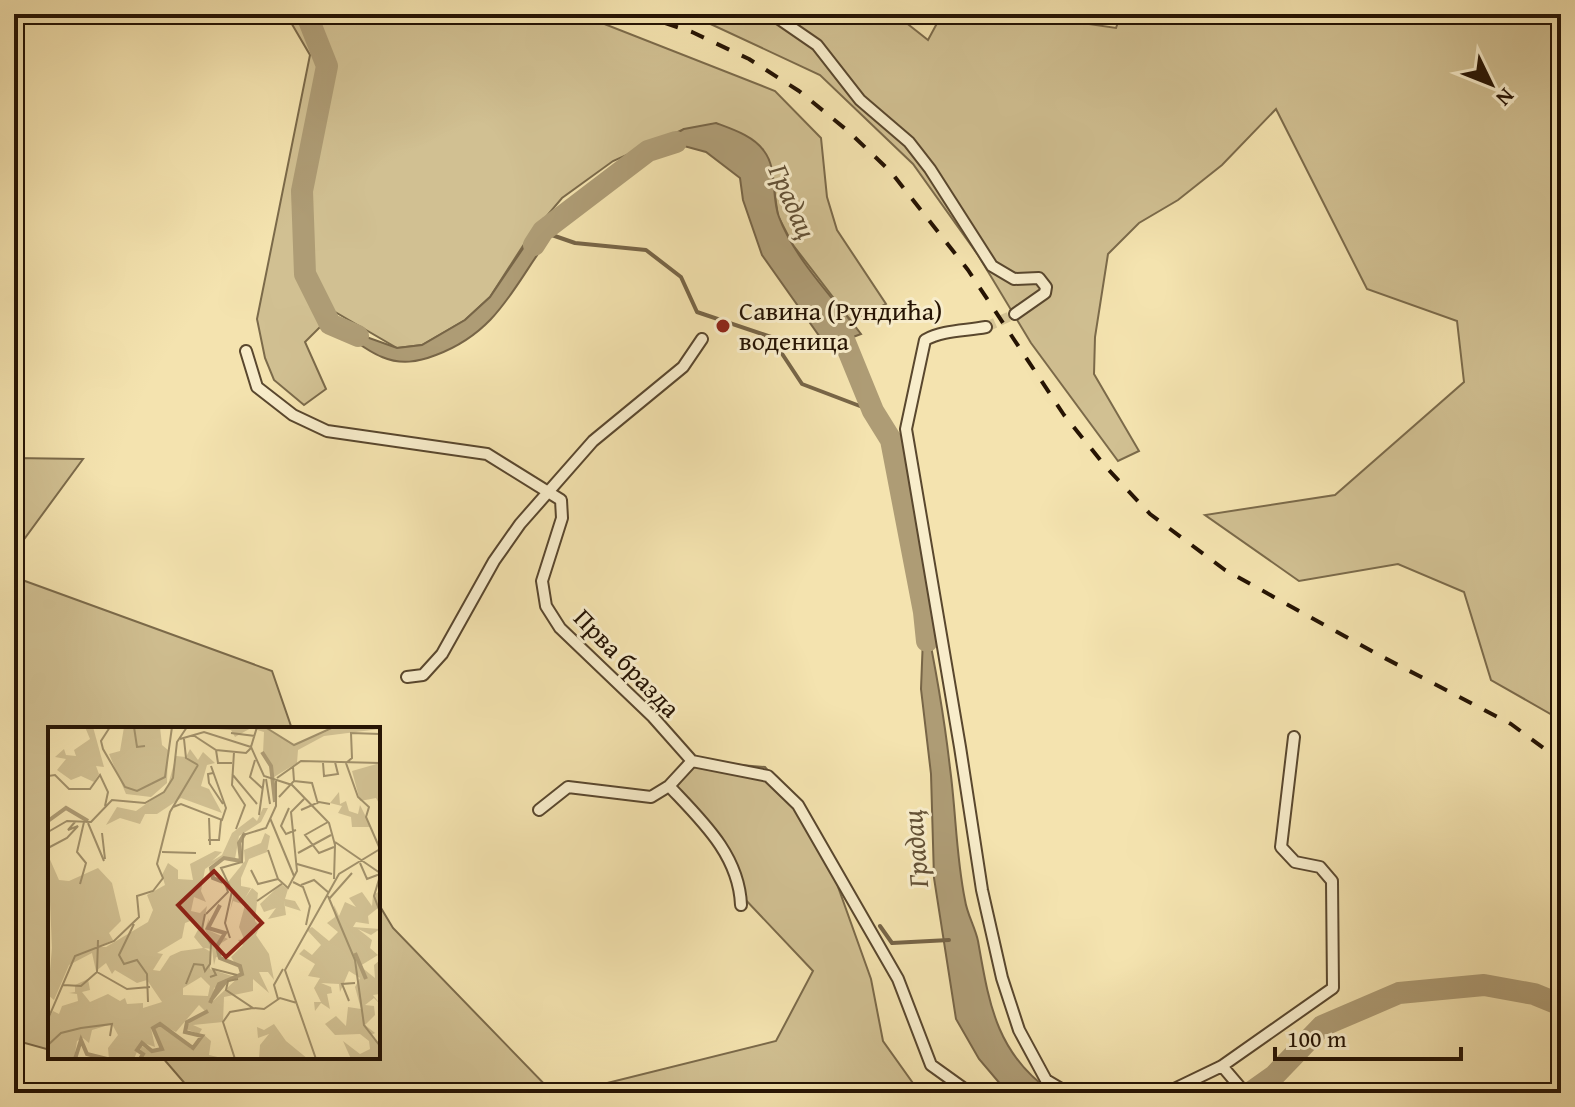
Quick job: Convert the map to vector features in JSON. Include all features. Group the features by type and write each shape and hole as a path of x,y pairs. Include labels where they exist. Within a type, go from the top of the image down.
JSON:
{"street":[{"path":"772,14 817,45 860,100 909,142 930,169 992,266 1014,279 1039,278 1043,281 1045,293 1015,314"},
{"path":"986,327 958,333 939,333 925,340 906,429 982,890 1002,978 1019,1030 1046,1080 1068,1093"},
{"path":"407,677 423,675 442,654 494,561 520,524 593,441 683,367 702,339"},
{"path":"246,351 257,387 293,415 327,431 487,454 551,492"},
{"name":"Прва бразда","path":"551,492 561,500 562,518 542,581 546,606 560,628 653,717 692,761"},
{"path":"1166,1093 1225,1070 1333,988 1332,881 1320,867 1295,862 1281,847 1294,737"},
{"path":"539,810 568,787 651,797 669,786 692,761 768,776 798,805 898,979 931,1065 970,1093"},
{"path":"669,786 704,822 734,866 741,905"},
{"path":"1225,1070 1245,1093"}],"shaded area":[{"path":"286,14 579,14 775,91 821,138 827,197 837,230 886,304 852,322 793,245 778,216 771,169 684,129 613,161 562,198 528,238 490,297 465,320 422,345 397,348 335,312 305,342 326,389 304,405 274,380 265,358 257,319 310,55"},
{"path":"689,14 895,14 928,40 942,14 1020,14 1116,28 1121,14 1561,14 1561,720 1491,680 1464,592 1398,564 1299,581 1205,515 1335,495 1464,382 1457,321 1367,289 1276,109 1222,165 1178,200 1139,223 1108,254 1095,337 1094,374 1139,451 1118,461 1031,343 978,255 913,164 820,75"},
{"path":"716,123 749,137 764,151 771,166 779,217 794,248 861,334 827,347 762,255 743,200 740,178 706,152 684,146 648,151 684,129"},
{"path":"543,219 557,228 493,317 459,344 423,359 396,361 369,350 330,324 397,348 422,345 465,320 490,297"},
{"path":"14,458 83,459 14,553"},
{"path":"14,577 272,671 291,727 48,727 48,1049 14,1040"},
{"path":"924,612 945,729 962,884 986,985 998,1026 1007,1044 1034,1078 1053,1093 1007,1092 979,1059 956,1019 934,878 931,774 921,689"},
{"path":"692,761 765,767 798,805 827,856 871,979 883,1041 920,1093 567,1093 776,1041 813,971 741,895 734,866 669,786"},
{"path":"380,906 393,928 553,1093 193,1093 164,1059 380,1059"}],"waterway":[{"name":"Градац","path":"303,14 308,18 327,66 302,191 305,274 330,324 358,336"},
{"name":"Градац","path":"534,245 543,231 648,151 676,142"},
{"path":"549,234 575,243 646,250 681,277 697,312 771,337 802,384 873,411"},
{"name":"Градац","path":"826,315 844,340 873,411 891,440 927,641"},
{"path":"880,926 892,943 949,940"},
{"name":"Градац","path":"1250,1093 1274,1076 1322,1026 1399,993 1484,985 1534,994 1561,1005"}],"tunnel":[{"path":"986,327 1015,314"}],"railway":[{"path":"638,14 692,32 749,59 799,91 891,172 968,270 1064,415 1150,514 1225,570 1511,724 1561,761"}],"place":[{"name":"Савина (Рундића) воденица","path":"723,326"}]}
